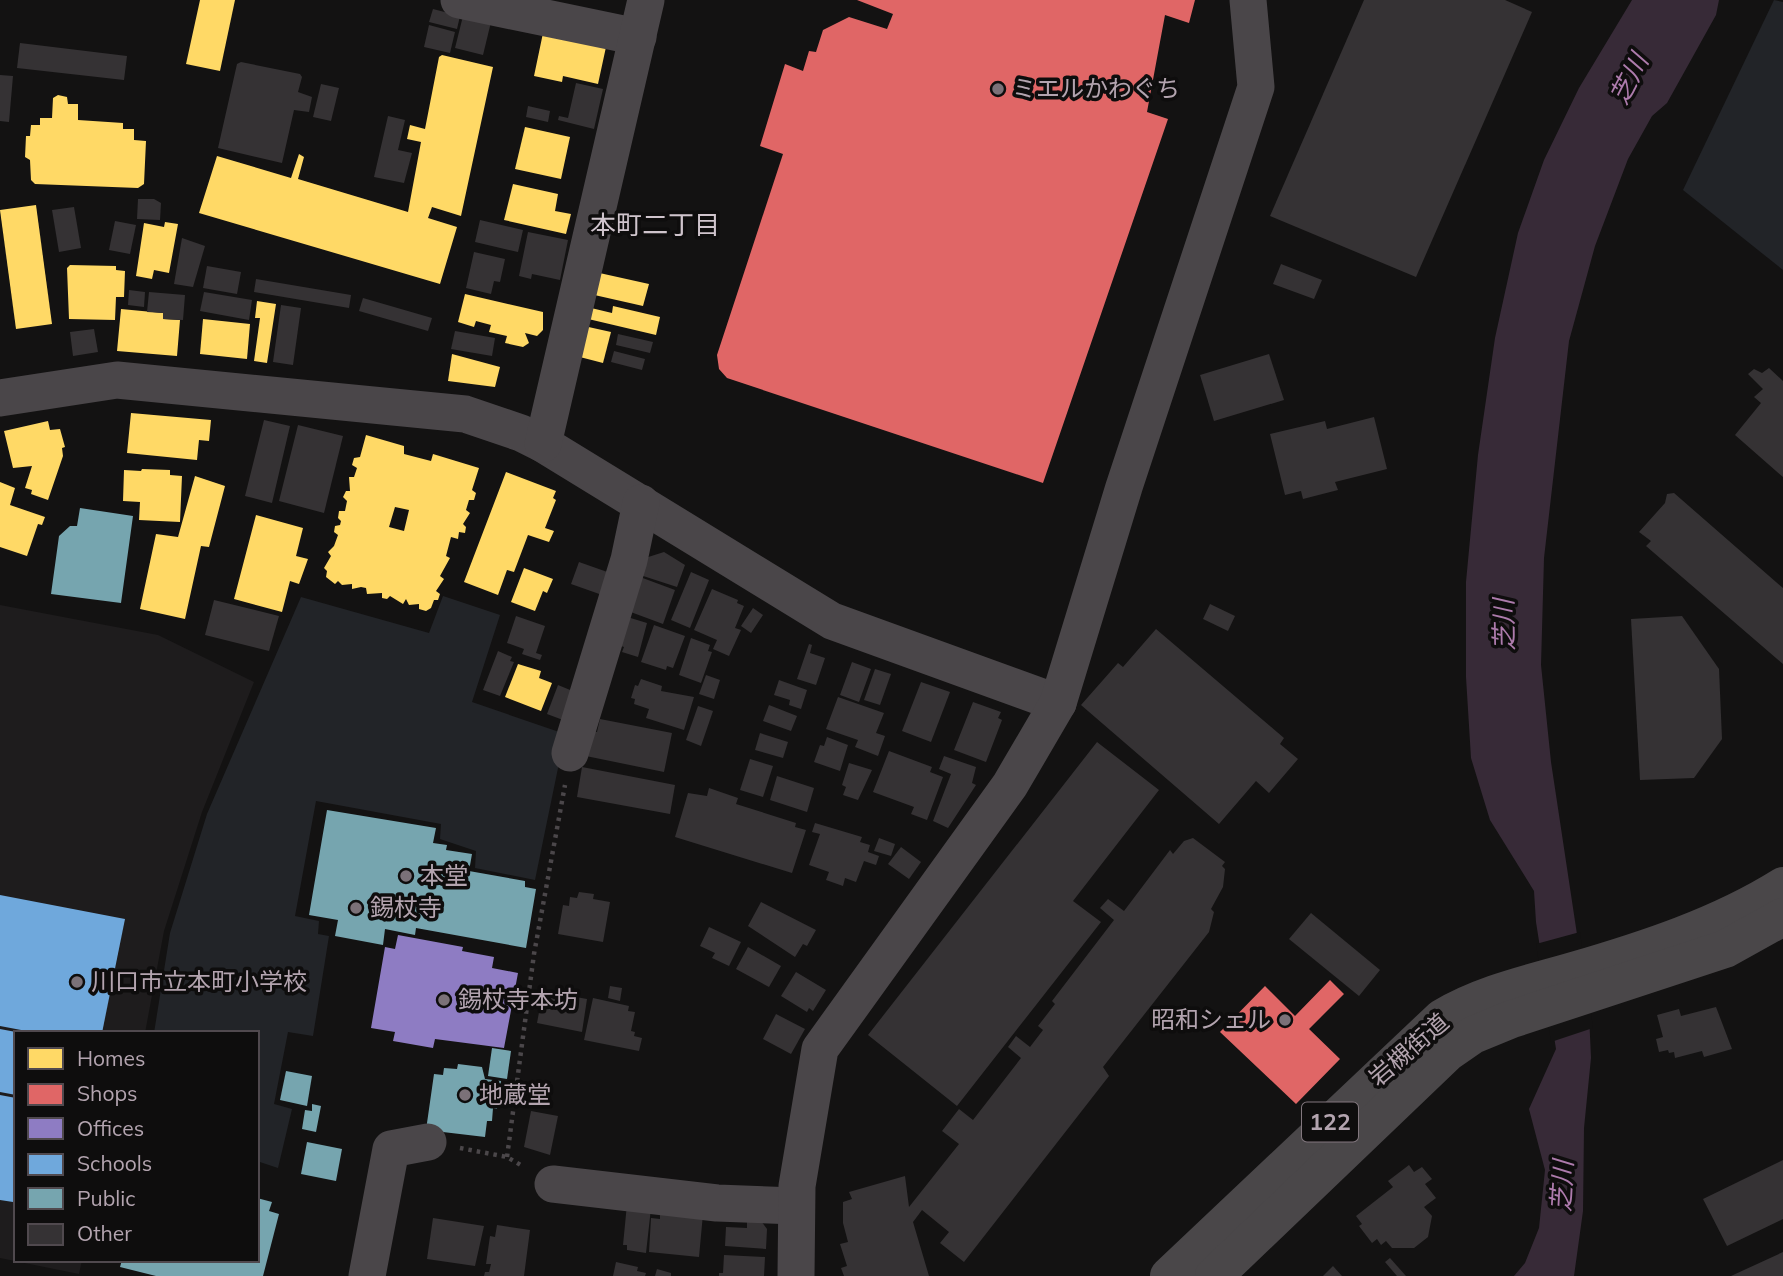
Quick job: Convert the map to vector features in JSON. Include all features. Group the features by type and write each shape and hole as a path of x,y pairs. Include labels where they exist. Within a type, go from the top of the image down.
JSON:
{"highway":[{"name":"岩槻街道","path":"1633,967 1783,886"},
{"name":"岩槻街道","path":"1169,1276 1442,1018 1469,1001 1509,1005 1633,967 1725,949 1783,917"},
{"name":"岩槻街道","path":"1214,1276 1447,1053 1509,1005"}],"street":[{"path":"459,0 638,37"},
{"path":"543,444 646,0"},
{"path":"796,1276 796,1206 820,1049 1010,785 1058,703 1124,487 1256,87 1248,0"},
{"path":"0,398 117,380 465,414 521,433 543,444 832,621 1058,703"},
{"path":"570,753 629,560 641,503"},
{"path":"367,1276 391,1149 428,1142"},
{"path":"553,1184 717,1203 796,1206"}],"path":[{"path":"507,1157 534,954 570,753"},
{"path":"428,1142 507,1157 553,1184"}],"shaded area":[{"path":"1774,0 1783,2 1783,270 1683,190"},
{"path":"443,596 500,615 472,702 565,734 535,880 475,868 476,851 440,839 441,824 316,801 295,916 319,921 318,934 329,936 313,1036 288,1032 274,1104 292,1109 278,1168 259,1162 259,1031 154,1031 170,933 207,814 301,597 429,633"},
{"name":"川口市立本町小学校","path":"0,605 158,635 254,682 202,812 164,931 145,1031 14,1031 14,1261 0,1258"},
{"name":"川口市立本町小学校","path":"20,1262 82,1262 79,1274"}],"water":[{"name":"芝川","path":"1632,0 1719,0 1716,15 1667,103 1652,116 1628,159 1595,246 1569,341 1544,558 1541,665 1551,762 1589,1014 1591,1058 1584,1128 1583,1211 1574,1276 1514,1276 1525,1263 1539,1228 1545,1170 1529,1109 1556,1049 1536,922 1534,891 1490,820 1471,758 1466,677 1466,582 1478,455 1495,338 1518,233 1544,160 1579,88"}],"pier":[{"path":"1580,932 1593,1028 1551,1042 1536,944"}],"building: Homes":[{"path":"200,0 235,0 220,71 186,64"},
{"path":"543,33 606,47 598,84 563,76 562,82 534,76"},
{"path":"442,55 493,67 461,216 432,207 428,218 457,227 440,284 199,213 217,156 291,178 299,154 304,157 298,179 408,212 421,142 407,139 410,125 425,129 439,57"},
{"path":"58,95 67,97 68,104 78,104 78,120 123,123 123,129 134,129 134,140 146,141 144,184 138,188 35,184 31,180 30,160 25,157 26,136 30,136 31,125 40,125 40,118 52,118 53,98"},
{"path":"525,127 570,137 561,179 515,169"},
{"path":"513,184 558,194 555,211 571,214 566,234 504,220"},
{"path":"36,205 52,324 16,329 0,210"},
{"path":"165,222 178,224 169,273 154,270 152,279 136,276 144,223 164,227"},
{"path":"70,265 116,266 116,270 125,271 124,297 116,297 115,320 69,319 67,268"},
{"path":"595,272 649,284 643,306 590,294"},
{"path":"465,294 543,312 543,330 537,336 525,333 529,343 523,347 505,343 507,336 489,332 491,325 476,321 474,327 458,322"},
{"path":"257,301 276,304 267,363 254,361 260,318 255,318"},
{"path":"613,306 660,317 656,335 584,318 587,307 612,313"},
{"path":"121,309 163,313 163,319 180,320 177,356 117,351"},
{"path":"203,319 250,324 247,359 200,354"},
{"path":"584,326 611,332 603,363 576,356"},
{"path":"452,354 500,367 495,387 448,381"},
{"path":"131,413 211,420 209,441 199,440 197,460 127,453"},
{"path":"48,421 50,430 60,429 65,447 62,448 63,456 48,500 31,494 32,490 25,488 32,466 13,468 4,431"},
{"path":"366,435 404,446 404,454 431,461 433,454 479,468 472,490 476,493 474,500 469,500 466,510 470,513 463,524 466,527 465,533 459,532 458,539 451,537 446,556 450,558 440,576 444,579 436,591 440,594 438,600 434,600 431,608 426,611 419,609 419,604 409,605 406,599 403,604 390,596 387,599 382,598 382,593 367,594 366,588 352,589 352,584 342,585 338,581 335,584 326,577 327,571 324,568 331,556 328,552 334,546 338,535 334,532 335,526 340,525 341,521 338,518 339,511 345,511 347,501 343,497 346,491 350,491 349,477 354,477 357,468 352,465 354,458 360,457","holes":["395,507 409,510 404,531 389,527"]},
{"path":"124,470 170,470 170,475 182,476 180,522 139,520 140,502 123,501"},
{"path":"506,472 556,491 553,498 556,500 545,528 554,531 549,542 528,535 514,572 507,570 498,595 464,582"},
{"path":"195,476 225,486 209,547 201,546 185,619 140,609 156,534 178,537"},
{"path":"0,482 15,488 10,505 45,517 42,525 38,524 27,556 0,547"},
{"path":"256,515 303,528 296,556 308,559 299,584 290,581 282,612 234,599"},
{"path":"524,568 553,579 547,593 543,591 535,611 511,602"},
{"path":"518,664 541,671 539,678 552,683 541,711 505,697"}],"building: Shops":[{"path":"857,0 1195,0 1189,23 1165,15 1147,112 1168,119 1043,483 727,378 719,369 717,355 783,154 760,146 785,64 803,71 809,51 816,52 823,30 849,17 887,29 893,14"},
{"path":"1330,980 1344,994 1309,1029 1340,1059 1296,1104 1220,1032 1265,986 1295,1016"}],"building: Offices":[{"name":"錫杖寺本坊","path":"398,935 463,947 462,951 494,957 492,968 518,973 504,1048 435,1039 433,1048 393,1041 395,1032 371,1028 385,947 395,949"}],"building: Schools":[{"path":"0,895 125,919 102,1031 26,1031 0,1026"},
{"path":"0,1029 14,1032 14,1095 0,1092"},
{"path":"0,1095 14,1098 14,1167 13,1202 0,1200"}],"building: Public":[{"path":"80,508 133,516 121,603 51,594 59,536 70,526 77,526"},
{"name":"本堂","path":"327,810 436,828 433,843 447,845 446,850 472,854 469,871 525,881 525,887 536,889 526,948 416,928 415,935 385,929 383,945 335,936 338,920 309,915"},
{"path":"492,1048 511,1051 507,1079 488,1076"},
{"name":"地蔵堂","path":"458,1064 482,1067 485,1079 501,1081 497,1109 493,1108 492,1121 487,1121 485,1137 426,1130 434,1074 443,1075 444,1068 457,1069"},
{"path":"286,1071 312,1076 307,1106 280,1100"},
{"path":"312,1104 321,1106 316,1132 302,1129 305,1110 312,1111"},
{"path":"307,1142 342,1149 336,1181 301,1174"},
{"path":"259,1199 272,1202 269,1211 279,1214 263,1276 156,1276 120,1267 121,1262 259,1262"}],"building: Other":[{"path":"1364,0 1505,0 1532,12 1416,277 1270,216"},
{"path":"433,9 460,16 457,29 429,22"},
{"path":"463,16 491,22 483,55 455,48"},
{"path":"429,25 455,32 450,53 424,47"},
{"path":"20,43 127,56 124,80 17,68"},
{"path":"241,62 300,74 302,77 298,92 312,97 309,112 294,110 282,163 218,148 237,64"},
{"path":"0,75 13,76 9,122 0,121"},
{"path":"576,83 603,89 594,129 558,120 559,116 568,118"},
{"path":"321,84 339,88 331,121 313,117"},
{"path":"528,106 550,111 548,122 526,117"},
{"path":"388,116 405,120 398,150 412,153 404,183 374,177"},
{"path":"138,199 154,199 161,203 160,220 137,219"},
{"path":"74,207 81,248 59,252 52,210"},
{"path":"480,220 523,230 518,252 475,242"},
{"path":"115,221 136,225 130,254 109,250"},
{"path":"528,232 568,240 560,280 532,274 531,279 519,276"},
{"path":"182,238 205,246 193,287 174,284"},
{"path":"474,252 505,259 500,282 494,281 491,294 466,288"},
{"path":"1281,264 1322,280 1314,299 1273,284"},
{"path":"207,266 241,272 237,294 203,288"},
{"path":"256,279 351,295 349,308 254,292"},
{"path":"129,290 145,292 144,307 128,305"},
{"path":"149,292 185,295 183,320 163,319 163,313 147,312"},
{"path":"204,292 252,300 249,320 200,311"},
{"path":"363,298 432,318 428,331 359,311"},
{"path":"281,305 301,308 293,365 273,362"},
{"path":"94,329 98,352 73,356 70,332"},
{"path":"455,331 495,338 492,356 451,349"},
{"path":"618,334 653,342 650,353 616,345"},
{"path":"614,351 645,359 642,370 611,362"},
{"path":"1269,354 1284,400 1214,421 1200,375"},
{"path":"1769,368 1783,381 1783,477 1735,435 1761,403 1754,397 1763,389 1748,374 1754,369 1762,373"},
{"path":"1374,417 1387,469 1335,482 1338,490 1303,499 1301,491 1285,495 1270,434 1325,421 1327,429"},
{"path":"264,420 290,426 272,503 245,496"},
{"path":"298,425 343,436 324,513 279,501"},
{"path":"1674,493 1783,588 1783,664 1646,546 1651,541 1639,532 1665,503 1667,494"},
{"path":"664,552 685,565 677,587 637,574 642,559"},
{"path":"579,562 613,574 605,596 571,584"},
{"path":"691,572 709,580 690,628 671,620"},
{"path":"640,577 675,590 663,624 628,611"},
{"path":"712,589 738,600 737,603 744,606 735,628 741,630 729,656 713,649 717,640 694,630"},
{"path":"214,600 279,616 269,651 205,635"},
{"path":"1210,604 1235,616 1228,631 1203,619"},
{"path":"753,608 763,615 751,633 741,626"},
{"path":"516,616 545,626 536,653 542,655 540,660 522,654 524,649 507,643"},
{"path":"624,616 647,623 638,657 622,652 624,647 615,644"},
{"path":"1682,616 1719,669 1722,739 1694,778 1640,780 1631,619"},
{"path":"654,625 685,636 673,668 667,666 666,670 641,662"},
{"path":"1156,629 1284,738 1280,744 1298,759 1269,793 1256,781 1219,824 1081,705 1118,663 1123,667"},
{"path":"691,638 710,645 708,651 712,652 701,683 679,675"},
{"path":"809,644 812,645 810,653 825,658 816,685 797,679"},
{"path":"498,651 512,657 510,661 514,662 500,696 483,690"},
{"path":"852,662 871,669 859,702 840,695"},
{"path":"875,669 891,674 880,705 864,700"},
{"path":"706,675 720,680 714,699 699,694"},
{"path":"641,679 662,686 661,691 694,697 684,730 646,718 649,709 634,704 635,699 631,698 635,685 638,686"},
{"path":"779,680 807,690 801,709 789,705 790,700 774,695"},
{"path":"921,682 950,692 931,742 902,731"},
{"path":"558,685 575,692 563,720 547,714"},
{"path":"838,697 884,713 876,733 885,736 878,756 855,747 858,740 826,729"},
{"path":"973,702 1001,712 998,718 1002,720 986,762 954,750"},
{"path":"769,705 797,716 791,731 763,721"},
{"path":"698,706 713,711 701,746 686,740"},
{"path":"600,719 672,733 664,772 581,755 589,731 597,732"},
{"path":"760,733 788,742 783,758 755,750"},
{"path":"827,737 848,745 840,771 814,762 820,745 824,746"},
{"path":"1097,742 1159,790 1073,901 1101,922 957,1106 868,1035"},
{"path":"889,751 932,767 930,772 943,777 927,820 911,814 914,807 873,792"},
{"path":"944,756 976,767 972,783 976,785 948,828 933,821 951,774 939,769"},
{"path":"750,759 773,766 763,797 740,790"},
{"path":"849,763 872,770 858,800 843,795 846,787 842,785"},
{"path":"582,767 675,785 670,814 577,797"},
{"path":"777,776 814,788 807,812 770,800"},
{"path":"709,788 738,798 736,804 796,823 795,827 806,830 792,873 675,837 688,793 707,796"},
{"path":"815,823 862,837 860,842 870,845 868,852 879,856 876,865 864,861 856,882 845,878 843,886 826,880 829,872 809,865 820,834 812,832"},
{"path":"879,838 895,844 891,856 874,851"},
{"path":"1193,838 1225,862 1222,866 1225,869 1223,887 1211,909 1214,912 1209,932 1103,1067 1109,1076 964,1262 940,1243 949,1232 922,1210 913,1222 929,1276 844,1276 841,1268 847,1266 840,1244 848,1242 843,1223 843,1202 852,1199 849,1192 905,1176 909,1207 959,1144 942,1131 959,1109 973,1120 1021,1058 1008,1047 1016,1036 1030,1047 1043,1030 1038,1026 1055,1004 1052,1001 1114,920 1100,908 1108,899 1124,911 1170,850 1173,854 1184,841"},
{"path":"901,847 921,862 909,879 888,864"},
{"path":"579,892 594,894 593,899 610,902 603,942 558,934 563,905 569,906 570,897 577,898"},
{"path":"761,902 816,930 807,946 803,944 795,957 748,926"},
{"path":"1311,913 1380,970 1359,996 1289,939"},
{"path":"709,927 741,942 729,966 712,958 715,953 700,946"},
{"path":"748,947 781,966 769,987 736,969"},
{"path":"796,972 826,990 813,1011 809,1008 807,1012 781,996"},
{"path":"610,986 622,988 620,1001 608,998"},
{"path":"543,991 587,999 582,1032 537,1023"},
{"path":"593,998 629,1006 628,1011 635,1012 631,1031 635,1032 634,1036 642,1038 639,1051 584,1040"},
{"path":"1716,1007 1732,1049 1704,1057 1702,1051 1675,1058 1674,1052 1659,1052 1656,1039 1663,1037 1657,1015 1679,1009 1681,1016"},
{"path":"776,1014 805,1029 791,1054 763,1039"},
{"path":"531,1111 558,1116 550,1155 524,1147"},
{"path":"1783,1160 1783,1219 1727,1246 1703,1199"},
{"path":"1409,1165 1414,1172 1422,1167 1432,1179 1425,1184 1436,1198 1424,1207 1432,1216 1428,1237 1414,1248 1392,1248 1386,1241 1381,1245 1377,1239 1372,1243 1359,1226 1362,1224 1356,1216 1393,1187 1388,1181"},
{"path":"627,1204 651,1208 646,1253 627,1250 627,1245 623,1245"},
{"path":"660,1210 703,1214 699,1257 649,1252 651,1218 660,1219"},
{"path":"433,1218 484,1226 475,1266 427,1259"},
{"path":"747,1220 761,1221 767,1229 766,1249 725,1246 726,1227 747,1228"},
{"path":"497,1225 530,1230 524,1276 484,1276 485,1272 489,1272 491,1264 486,1264 490,1236 495,1237"},
{"path":"1783,1252 1783,1276 1731,1276"},
{"path":"724,1255 765,1257 764,1276 719,1276 719,1273 723,1273"},
{"path":"1390,1258 1406,1276 1397,1276 1385,1262"},
{"path":"616,1262 638,1267 637,1271 646,1273 645,1276 613,1276"},
{"path":"1333,1266 1342,1276 1323,1276"},
{"path":"657,1269 671,1273 671,1276 655,1276"}],"place":[{"name":"ミエルかわぐち","path":"998,89"},
{"name":"本堂","path":"406,876"},
{"name":"錫杖寺","path":"356,908"},
{"name":"川口市立本町小学校","path":"77,982"},
{"name":"錫杖寺本坊","path":"444,1000"},
{"name":"昭和シェル","path":"1285,1020"},
{"name":"地蔵堂","path":"465,1095"}],"district":[{"name":"本町二丁目","path":"655,225"}]}
